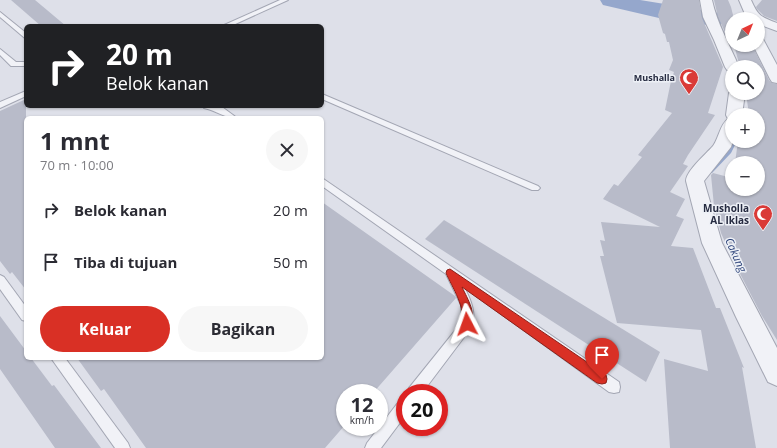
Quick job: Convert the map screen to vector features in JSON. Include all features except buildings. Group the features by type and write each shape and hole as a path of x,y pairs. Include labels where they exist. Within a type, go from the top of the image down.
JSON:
{"street":[{"path":"706,0 710,19 729,60"},
{"path":"732,0 746,12"},
{"path":"745,0 750,12"},
{"path":"765,23 775,27 777,41"},
{"path":"763,52 777,79"},
{"path":"725,140 722,147 695,178 698,197 712,243 744,310 777,372"}],"lane":[{"path":"230,24 285,0"},
{"path":"0,14 24,35"},
{"path":"0,51 14,64 24,64"},
{"path":"0,105 24,94"},
{"path":"324,97 535,188"},
{"path":"214,108 230,116"},
{"path":"324,182 450,273 614,387"},
{"path":"421,384 468,320 466,306 450,273"},
{"path":"0,280 24,313"},
{"path":"58,360 123,448"},
{"path":"372,448 396,417"}],"waterway":[{"path":"611,0 659,11 714,19"},
{"name":"Cakung","path":"710,172 729,152 731,148"}],"place":[{"name":"Mushalla","path":"689,95"},
{"name":"Musholla AL Iklas","path":"763,231"}],"route":[{"path":"467,324 468,320 466,306 450,273 602,379"}]}
